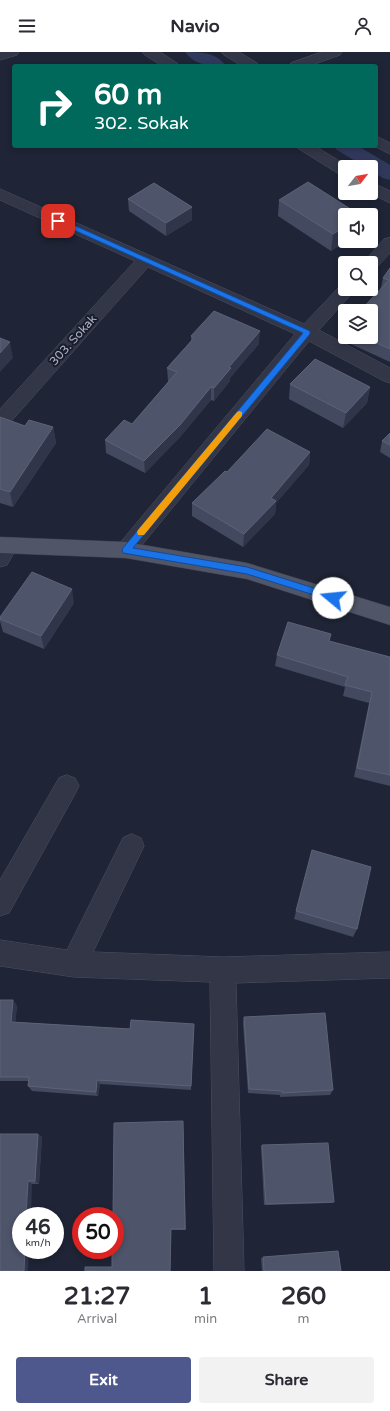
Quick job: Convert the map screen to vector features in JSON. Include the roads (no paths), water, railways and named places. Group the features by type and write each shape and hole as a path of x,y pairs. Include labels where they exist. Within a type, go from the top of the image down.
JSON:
{"main road":[{"path":"3,550 126,550 247,571 390,616"}],"street":[{"path":"0,56 12,52"},
{"path":"150,52 169,64"},
{"path":"229,52 249,64"},
{"path":"302,64 335,52"},
{"path":"307,148 338,167"},
{"path":"378,191 390,198"},
{"path":"0,194 307,332 390,376"},
{"path":"378,256 390,243"},
{"name":"303. Sokak","path":"0,421 145,260"},
{"path":"126,550 307,332 340,296"},
{"path":"0,904 67,786"},
{"path":"74,964 132,846"},
{"path":"0,953 74,964 223,970 390,965"},
{"path":"223,970 229,1271"}],"waterway":[{"path":"194,52 214,64"},
{"path":"347,148 390,174"}]}
